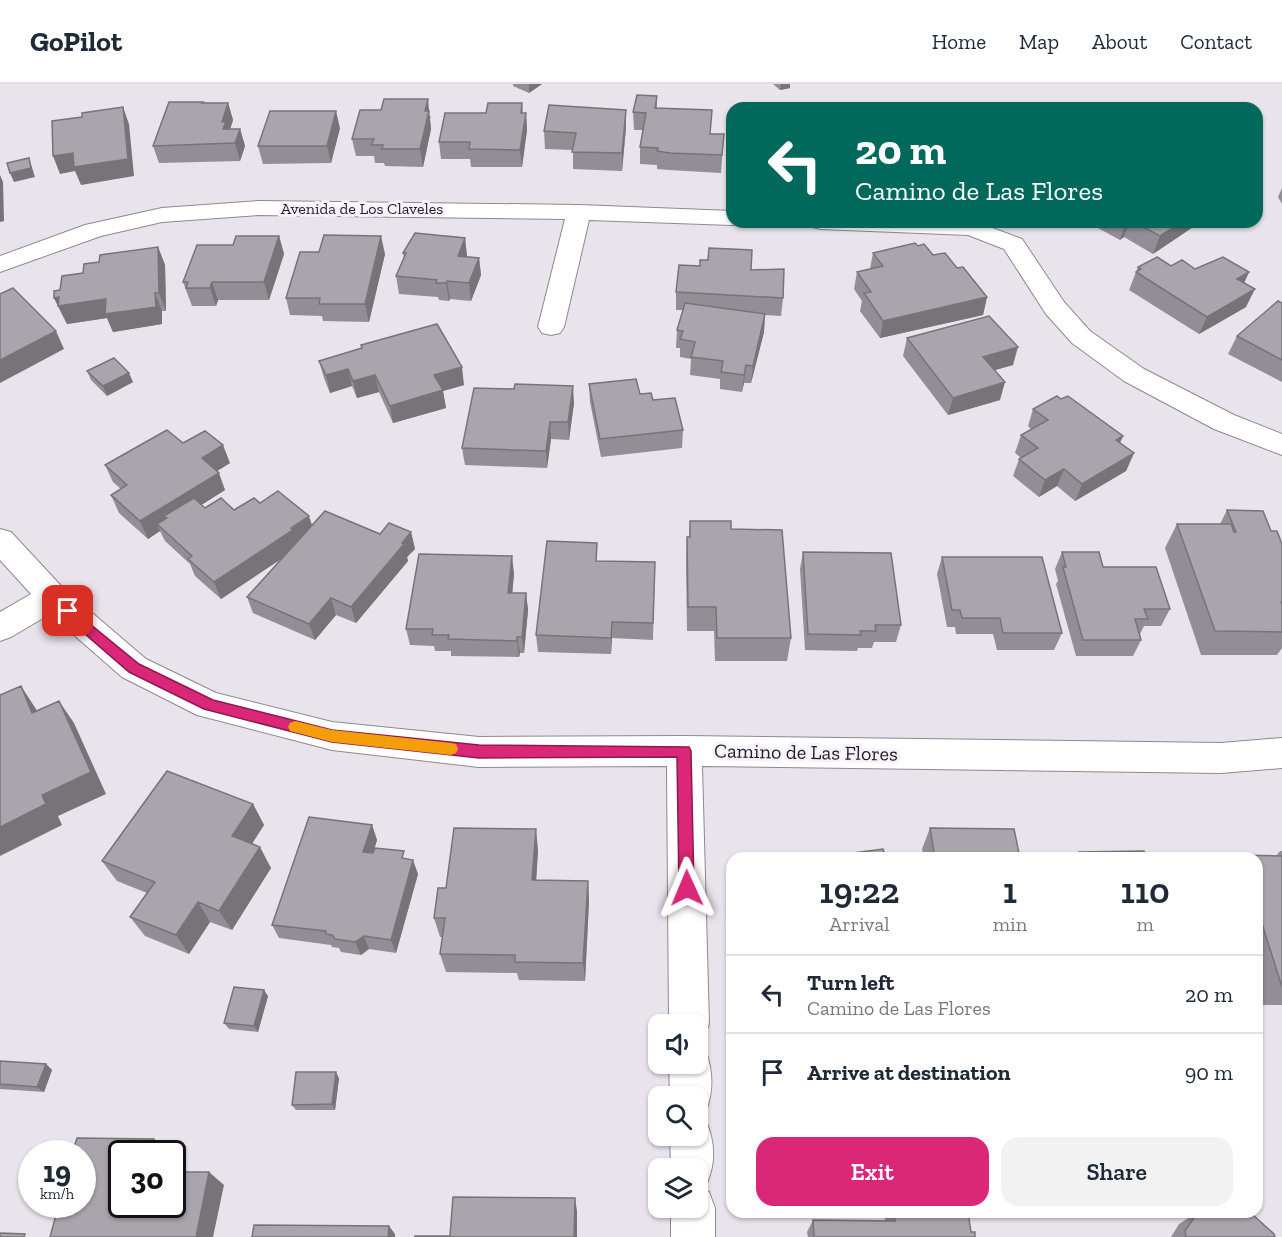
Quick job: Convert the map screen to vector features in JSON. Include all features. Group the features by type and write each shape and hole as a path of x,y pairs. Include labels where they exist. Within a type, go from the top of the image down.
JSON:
{"street":[{"name":"Avenida de Los Claveles","path":"0,264 94,230 162,215 260,208 579,212 726,218"},
{"path":"551,327 579,212"},
{"path":"971,228 1013,244 1055,308 1081,337 1134,375 1224,422 1282,445"},
{"name":"Camino de Las Flores","path":"0,540 52,597 134,668 209,705 332,736 479,752 684,751 1221,758 1282,753"},
{"path":"0,628 52,597"},
{"path":"684,751 689,1014"},
{"path":"693,1218 693,1237"}],"building":[{"path":"637,95 657,96 655,108 712,110 710,134 724,134 722,155 670,153 657,151 658,148 640,147 646,113 633,112"},
{"path":"384,99 428,99 425,111 429,111 420,149 382,149 383,145 371,145 374,139 352,139 360,110 381,110"},
{"path":"169,102 228,103 222,122 226,121 223,129 240,129 235,143 153,146"},
{"path":"488,103 522,103 521,113 526,113 520,150 469,149 470,142 439,142 445,113 486,113"},
{"path":"549,105 626,110 622,153 572,152 576,133 544,131"},
{"path":"123,107 128,159 74,167 73,153 53,156 52,121 82,117 82,113"},
{"path":"270,111 336,111 327,146 258,146"},
{"path":"29,158 31,168 10,173 7,163"},
{"path":"1145,228 1173,228 1160,236"},
{"path":"415,233 465,238 458,256 479,258 469,283 447,281 436,283 437,280 396,276 406,253 403,253"},
{"path":"324,235 381,236 365,304 319,304 320,298 286,298 300,252 319,252"},
{"path":"236,236 279,236 264,282 212,282 210,288 186,288 188,282 183,282 197,245 233,245"},
{"path":"915,243 918,246 924,244 933,255 945,253 957,268 963,267 987,297 883,321 864,293 871,292 857,272 883,266 873,253"},
{"path":"158,247 159,293 155,293 156,307 105,314 106,299 58,306 59,297 54,298 54,291 60,290 62,276 83,273 84,264 99,262 100,255"},
{"path":"709,248 752,250 751,270 784,269 783,298 676,292 679,265 700,266 700,260 708,260"},
{"path":"1157,257 1171,266 1182,260 1195,269 1223,257 1249,272 1237,279 1255,289 1207,317 1136,272 1141,269 1138,267"},
{"path":"13,288 56,331 0,360 0,294"},
{"path":"1278,301 1282,303 1282,360 1237,336"},
{"path":"685,303 765,314 753,366 746,365 744,375 721,372 723,361 691,357 695,342 680,339 683,331 677,330"},
{"path":"989,316 1018,347 983,357 1005,382 953,398 907,338"},
{"path":"437,324 462,367 434,375 443,390 390,406 375,375 353,381 348,369 326,375 319,361 362,348 361,345"},
{"path":"114,358 129,373 103,386 87,371"},
{"path":"636,379 640,394 651,393 653,400 675,398 683,430 600,439 589,384"},
{"path":"515,384 573,386 568,422 550,422 546,451 462,448 474,388 514,389"},
{"path":"1057,396 1061,399 1068,396 1123,436 1116,440 1134,453 1082,484 1064,469 1045,480 1019,459 1038,448 1021,435 1048,420 1033,409"},
{"path":"167,430 183,443 205,431 223,445 202,458 219,473 140,521 111,495 127,485 105,465"},
{"path":"278,491 309,516 291,528 293,530 214,582 188,559 192,556 157,524 167,518 164,516 194,498 205,508 221,498 234,510 254,498 260,503"},
{"path":"1227,510 1263,511 1271,531 1277,531 1282,544 1282,632 1215,631 1177,524 1231,524 1236,532"},
{"path":"325,511 380,534 389,523 411,532 402,543 404,544 351,607 331,598 309,624 247,597"},
{"path":"690,521 731,521 731,529 782,530 791,638 717,638 716,607 688,607 687,537 690,537"},
{"path":"547,541 597,543 596,561 655,562 653,623 612,622 611,638 536,635"},
{"path":"803,552 891,553 901,625 875,625 876,631 860,631 861,635 808,634"},
{"path":"1062,552 1099,552 1103,567 1156,567 1170,609 1144,609 1148,619 1135,619 1141,640 1083,640 1063,567 1066,567"},
{"path":"419,554 512,556 508,593 526,593 522,637 517,637 517,641 448,639 449,635 432,635 433,629 406,629"},
{"path":"942,557 1042,557 1062,633 1003,633 1000,618 962,618 960,610 952,610"},
{"path":"21,686 32,713 59,701 91,772 42,795 46,804 0,827 0,695"},
{"path":"167,771 253,804 232,836 260,847 219,911 198,902 176,935 130,917 155,882 102,861"},
{"path":"309,817 372,825 363,852 373,853 375,848 404,851 402,858 413,860 391,940 364,936 355,942 335,939 332,935 326,934 326,931 272,925"},
{"path":"454,828 536,829 532,880 588,881 583,963 515,962 515,955 440,954 445,918 434,918 438,888 446,888"},
{"path":"930,828 1014,829 1019,852 934,852"},
{"path":"883,849 884,852 860,852"},
{"path":"1144,851 1144,852 1079,852"},
{"path":"1263,856 1282,856 1282,987 1263,927"},
{"path":"234,987 264,990 254,1026 224,1023"},
{"path":"0,1061 46,1064 37,1087 0,1084"},
{"path":"296,1072 336,1072 332,1104 292,1105"},
{"path":"77,1138 154,1139 108,1140 108,1218 186,1218 186,1172 209,1172 196,1237 50,1237 55,1218 96,1218 96,1140 76,1140"},
{"path":"453,1197 575,1198 574,1237 415,1237 450,1236"},
{"path":"895,1218 969,1218 971,1232 975,1232 975,1237 814,1237 813,1220 895,1221"},
{"path":"1194,1218 1256,1218 1275,1237 1186,1237 1185,1231"},
{"path":"254,1225 389,1226 388,1237 252,1237"},
{"path":"0,1233 25,1234 24,1237 0,1237"}],"slow traffic":[{"path":"295,727 332,736 451,749"}],"route":[{"path":"68,611 134,668 209,705 332,736 479,752 684,751 687,888"}]}
